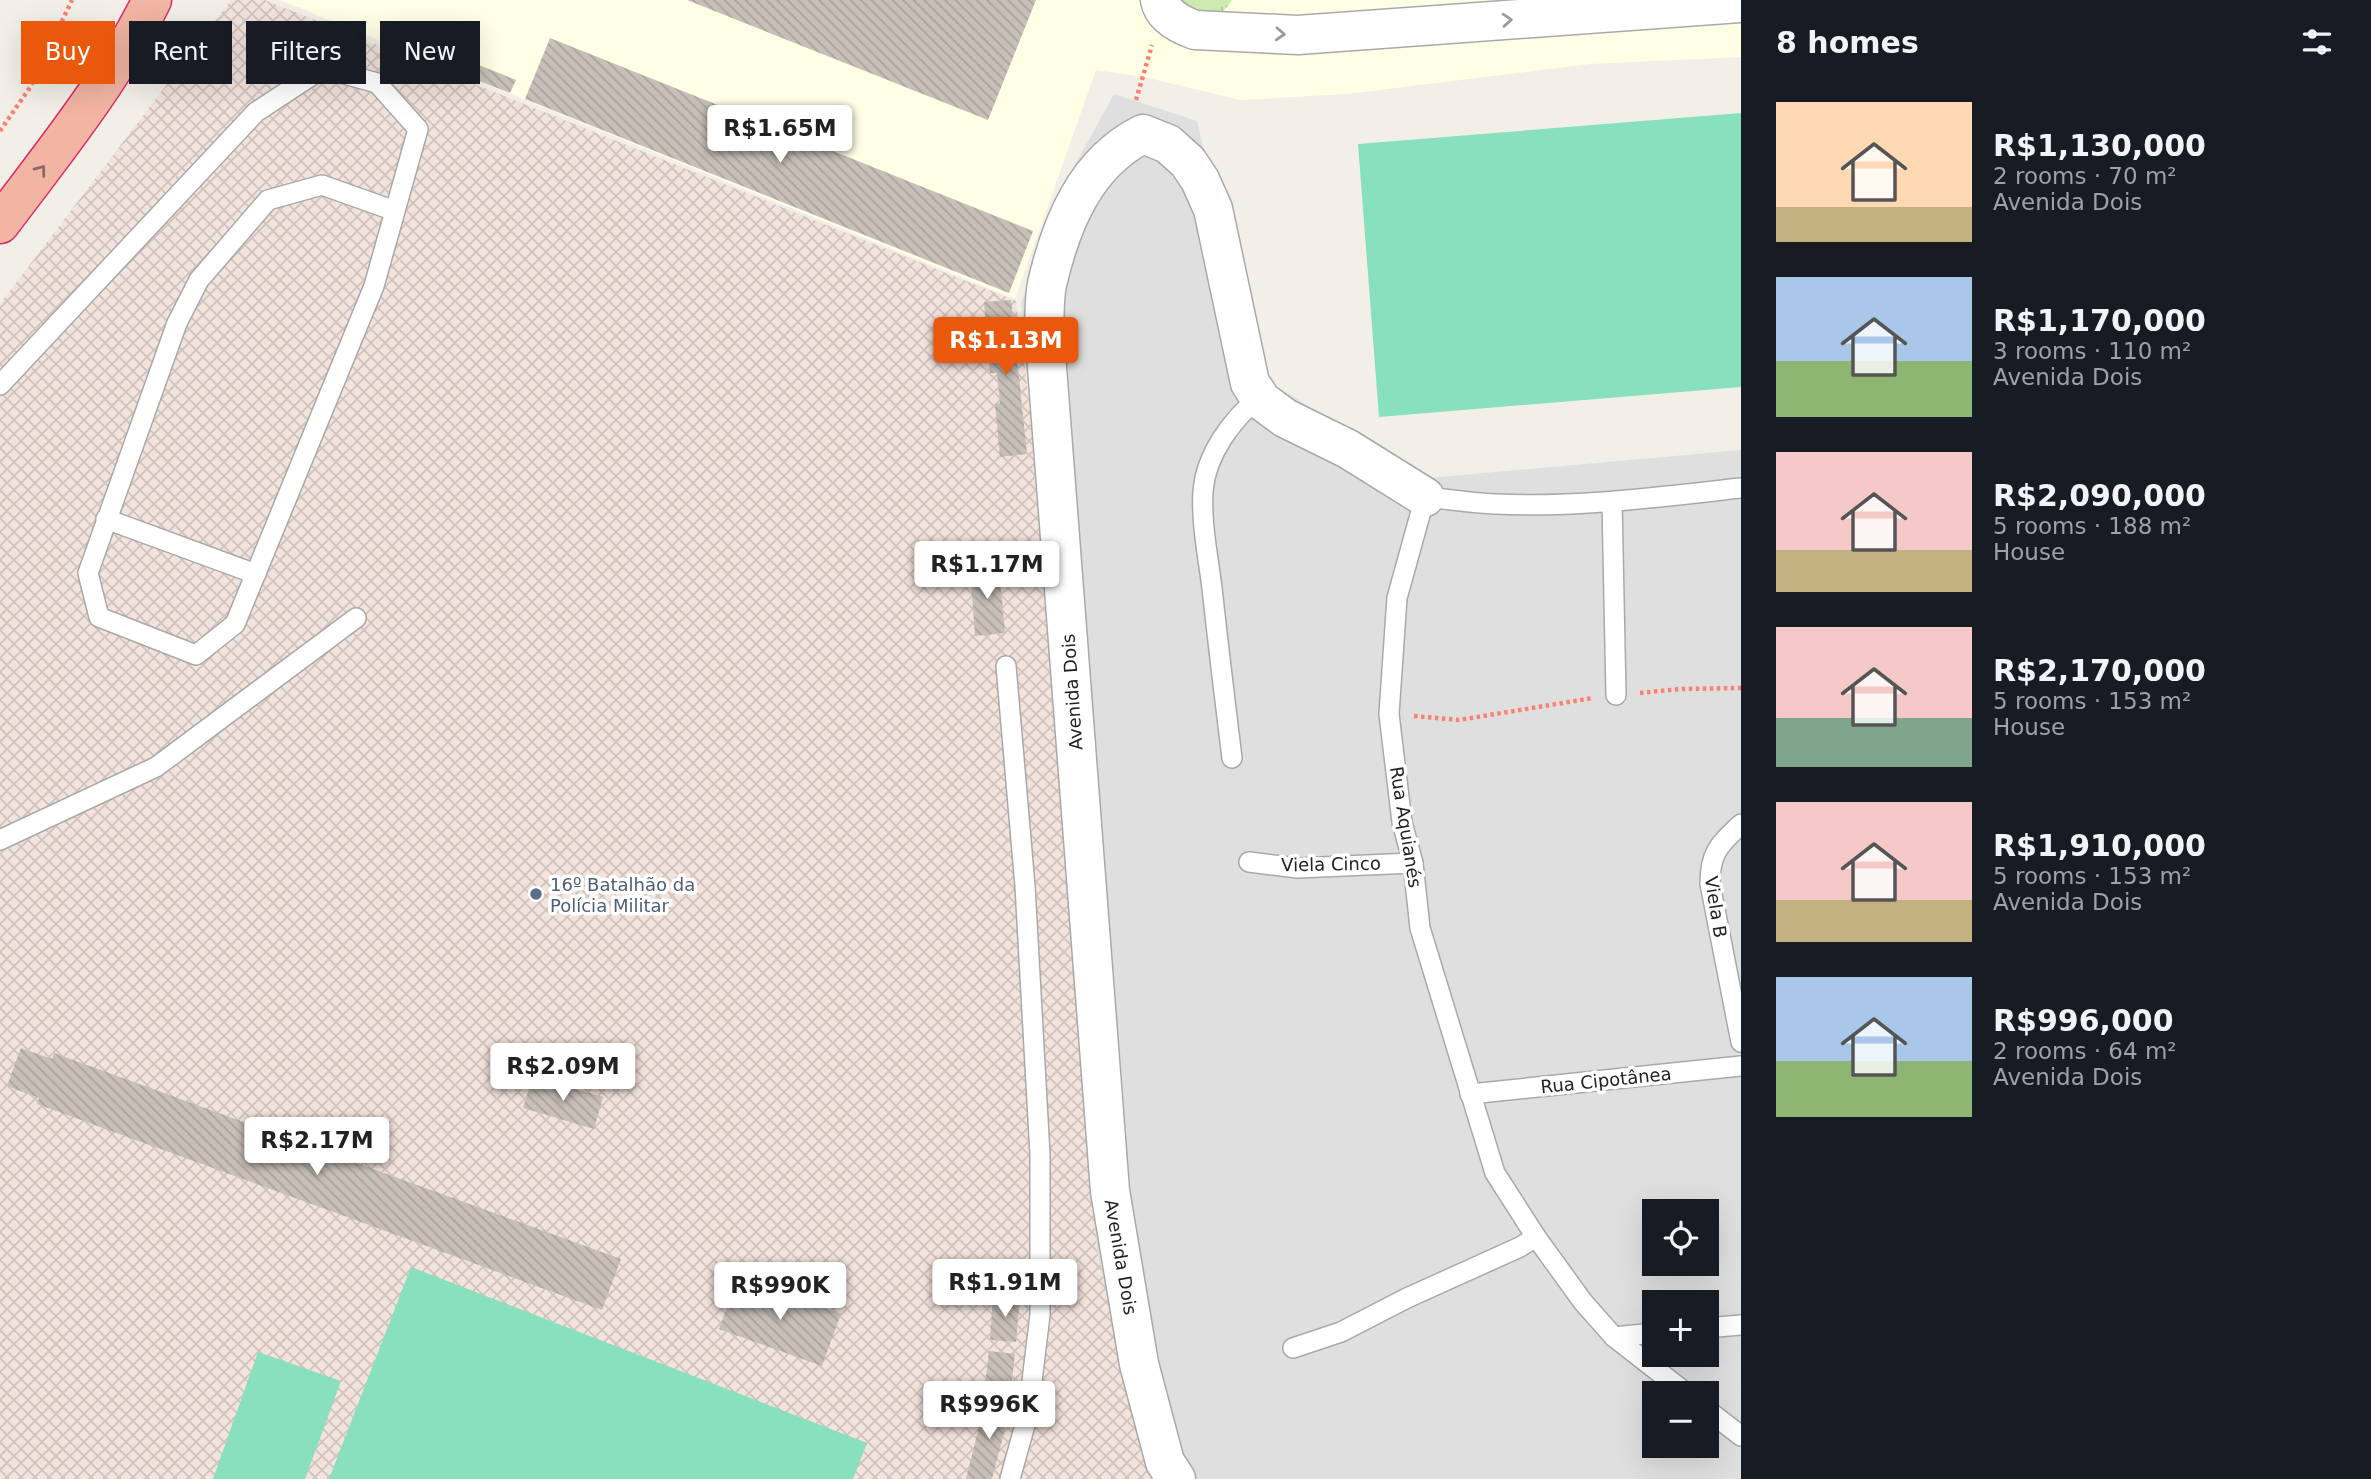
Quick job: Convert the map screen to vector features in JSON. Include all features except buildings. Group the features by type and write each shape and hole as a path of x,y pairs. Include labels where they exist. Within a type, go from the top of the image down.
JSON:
{"highway":[{"path":"0,224 63,140 134,36 152,0"}],"street":[{"path":"1212,30 1234,18 1244,0"},
{"path":"1161,3 1179,24 1195,30 1298,35 1741,3"},
{"path":"1123,144 1143,134 1168,144 1188,162 1200,180 1213,209 1250,383 1262,401 1286,418 1348,449 1425,497"},
{"name":"Avenida Dois","path":"1123,144 1104,162 1079,194 1067,221 1047,286 1044,328 1110,1191 1139,1364 1165,1462 1176,1479"}],"lane":[{"path":"0,385 256,112 323,68 377,83 418,129 374,286 235,624 196,655 99,617 88,573 177,323 199,280 268,200 322,185 395,211"},
{"path":"1232,758 1206,539 1203,491 1207,472 1222,439 1233,422 1259,397"},
{"path":"1425,497 1493,504 1612,502 1741,488"},
{"name":"Rua Aquianés","path":"1425,497 1396,598 1389,714 1402,822 1413,863 1420,928 1496,1173 1536,1237 1583,1302 1614,1337 1671,1381"},
{"path":"1612,502 1616,695"},
{"path":"106,519 256,574"},
{"path":"0,840 156,767 356,618"},
{"path":"1006,666 1025,886 1040,1155 1040,1315 1028,1414 1010,1479"},
{"name":"Viela B","path":"1741,824 1718,845 1710,863 1710,884 1741,1041"},
{"name":"Viela Cinco","path":"1249,862 1298,868 1413,863"},
{"name":"Rua Cipotânea","path":"1470,1094 1741,1066"},
{"path":"1293,1348 1341,1332 1536,1237"},
{"path":"1719,1327 1741,1325"},
{"path":"1614,1337 1642,1334"},
{"path":"1719,1419 1741,1436"}],"path":[{"path":"0,131 31,86 72,0"},
{"path":"1123,144 1161,3"},
{"path":"1389,714 1459,720 1576,699 1680,689 1741,688"}],"shaded area":[{"name":"16º Batalhão da Polícia Militar","path":"231,0 265,0 317,21 246,21 246,84 366,84 366,40 380,46 380,84 475,84 1016,301 1047,537 1097,1250 1142,1452 1156,1479 0,1479 0,304 167,84 232,84 232,21 215,21"},
{"path":"280,0 1741,0 1741,57 1590,64 1347,94 1240,100 1144,77 1096,70 1015,299 480,81 480,21 380,21 380,41 366,35 366,21 332,21"},
{"path":"1114,94 1197,121 1257,375 1428,478 1741,450 1741,1479 1162,1479 1136,1440 1078,1186 1054,537 1021,303 1076,163"}],"green space":[{"path":"1168,0 1232,0 1220,13 1204,21"},
{"path":"1741,113 1741,387 1379,417 1358,144"},
{"path":"411,1267 867,1443 853,1479 329,1479"},
{"path":"258,1352 341,1381 305,1479 213,1479"}],"place":[{"name":"16º Batalhão da Polícia Militar","path":"536,894"}]}
